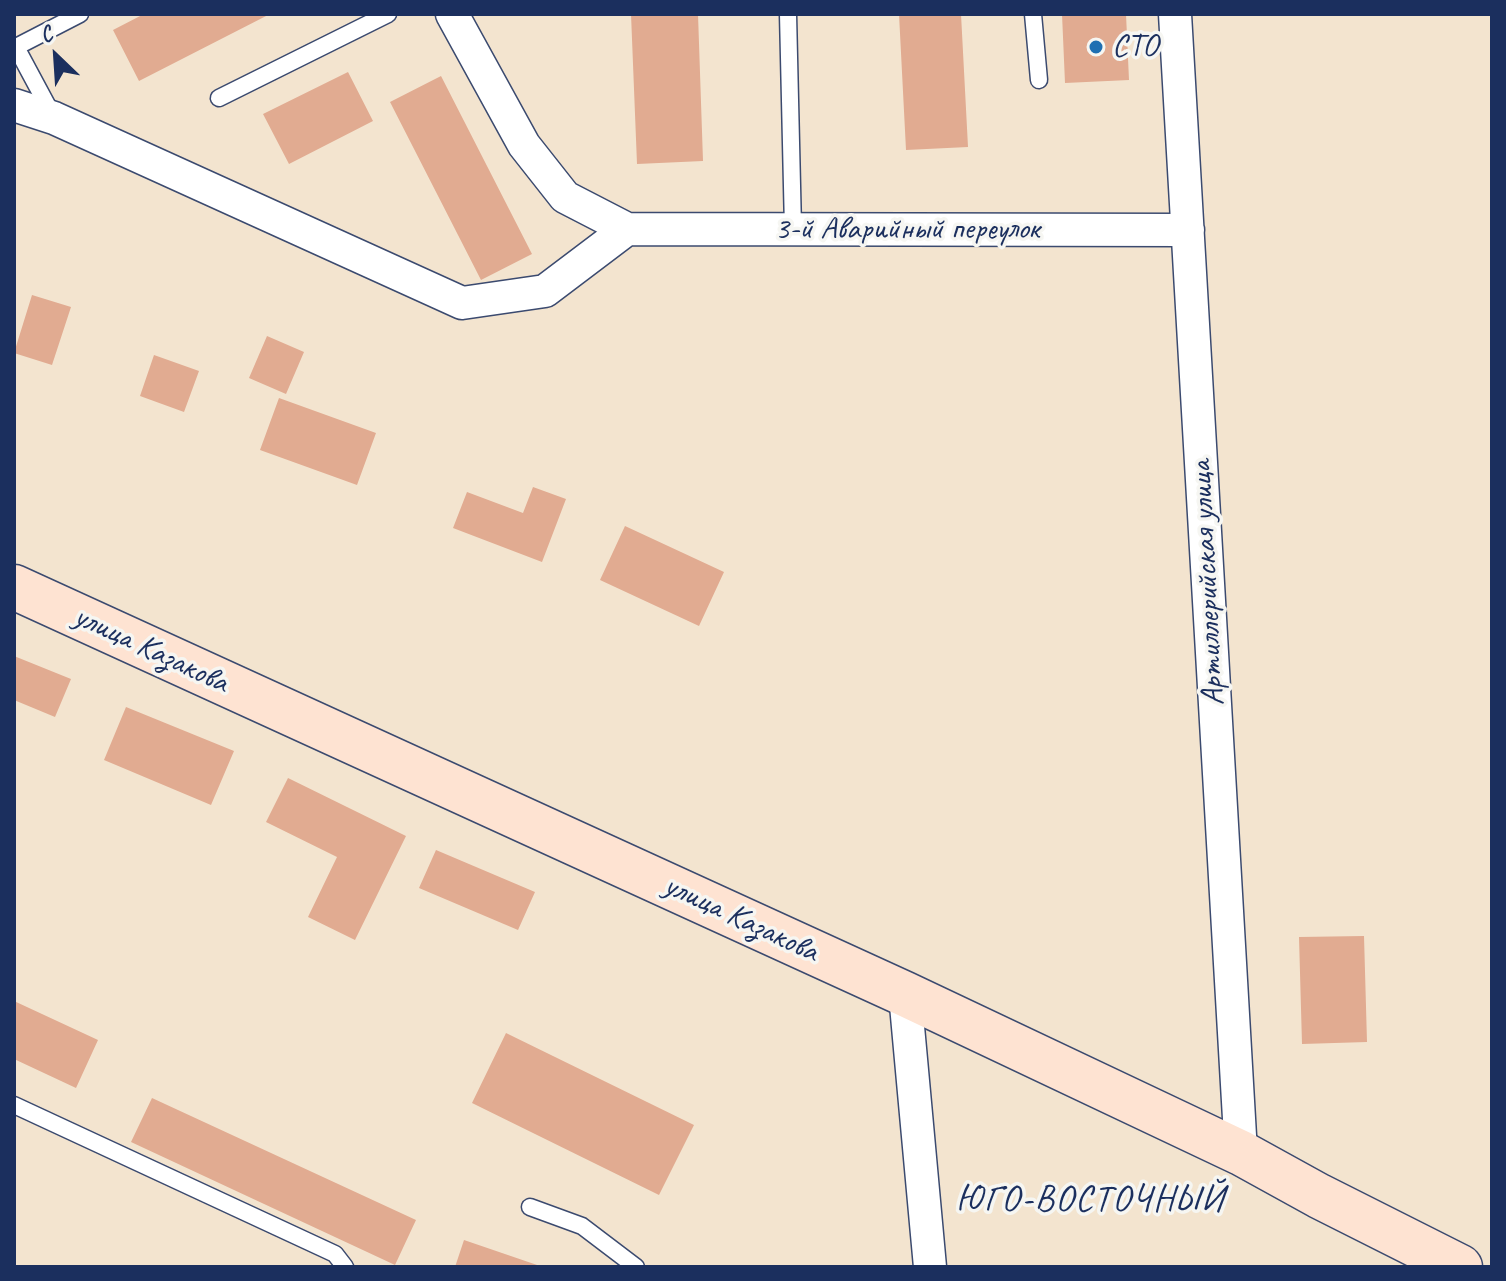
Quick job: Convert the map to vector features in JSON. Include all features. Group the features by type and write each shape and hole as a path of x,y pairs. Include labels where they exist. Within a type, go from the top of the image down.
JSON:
{"main road":[{"name":"улица Казакова","path":"14,587 905,994 1241,1153 1460,1267"}],"street":[{"path":"14,105 54,118 462,303 545,291 627,229 565,197 524,145 452,14"},
{"name":"Артиллерийская улица","path":"1175,14 1241,1153"},
{"name":"3-й Аварийный переулок","path":"627,229 1188,230"},
{"path":"905,994 930,1267"}],"lane":[{"path":"54,118 16,47 80,14"},
{"path":"219,98 388,14"},
{"path":"788,14 793,229"},
{"path":"1033,14 1039,80"},
{"path":"14,1105 335,1254 345,1267"},
{"path":"530,1207 582,1226 636,1267"}],"building":[{"path":"144,14 270,14 139,81 113,30"},
{"path":"631,14 698,14 703,161 637,164"},
{"path":"899,14 961,14 968,147 906,150"},
{"name":"СТО","path":"1062,14 1126,14 1129,80 1065,83"},
{"path":"348,72 373,121 289,164 263,114"},
{"path":"441,76 532,254 481,280 390,102"},
{"path":"32,295 71,307 52,365 14,353"},
{"path":"267,336 304,352 286,394 249,378"},
{"path":"154,355 199,371 184,412 140,396"},
{"path":"279,398 376,433 357,485 260,450"},
{"path":"533,487 566,499 542,562 453,528 467,492 523,513"},
{"path":"625,526 724,572 699,626 600,580"},
{"path":"14,656 71,679 55,717 14,700"},
{"path":"126,707 234,751 211,805 104,760"},
{"path":"288,778 406,836 355,940 308,917 337,857 266,822"},
{"path":"436,850 535,892 518,930 419,888"},
{"path":"1364,936 1367,1042 1302,1044 1299,937"},
{"path":"14,1001 98,1040 76,1088 14,1059"},
{"path":"506,1033 694,1125 659,1195 472,1103"},
{"path":"152,1098 416,1220 395,1265 131,1142"},
{"path":"464,1240 540,1266 540,1267 455,1267"}],"place":[{"name":"СТО","path":"1096,47"}],"district":[{"name":"ЮГО-ВОСТОЧНЫЙ","path":"1091,1201"}]}
